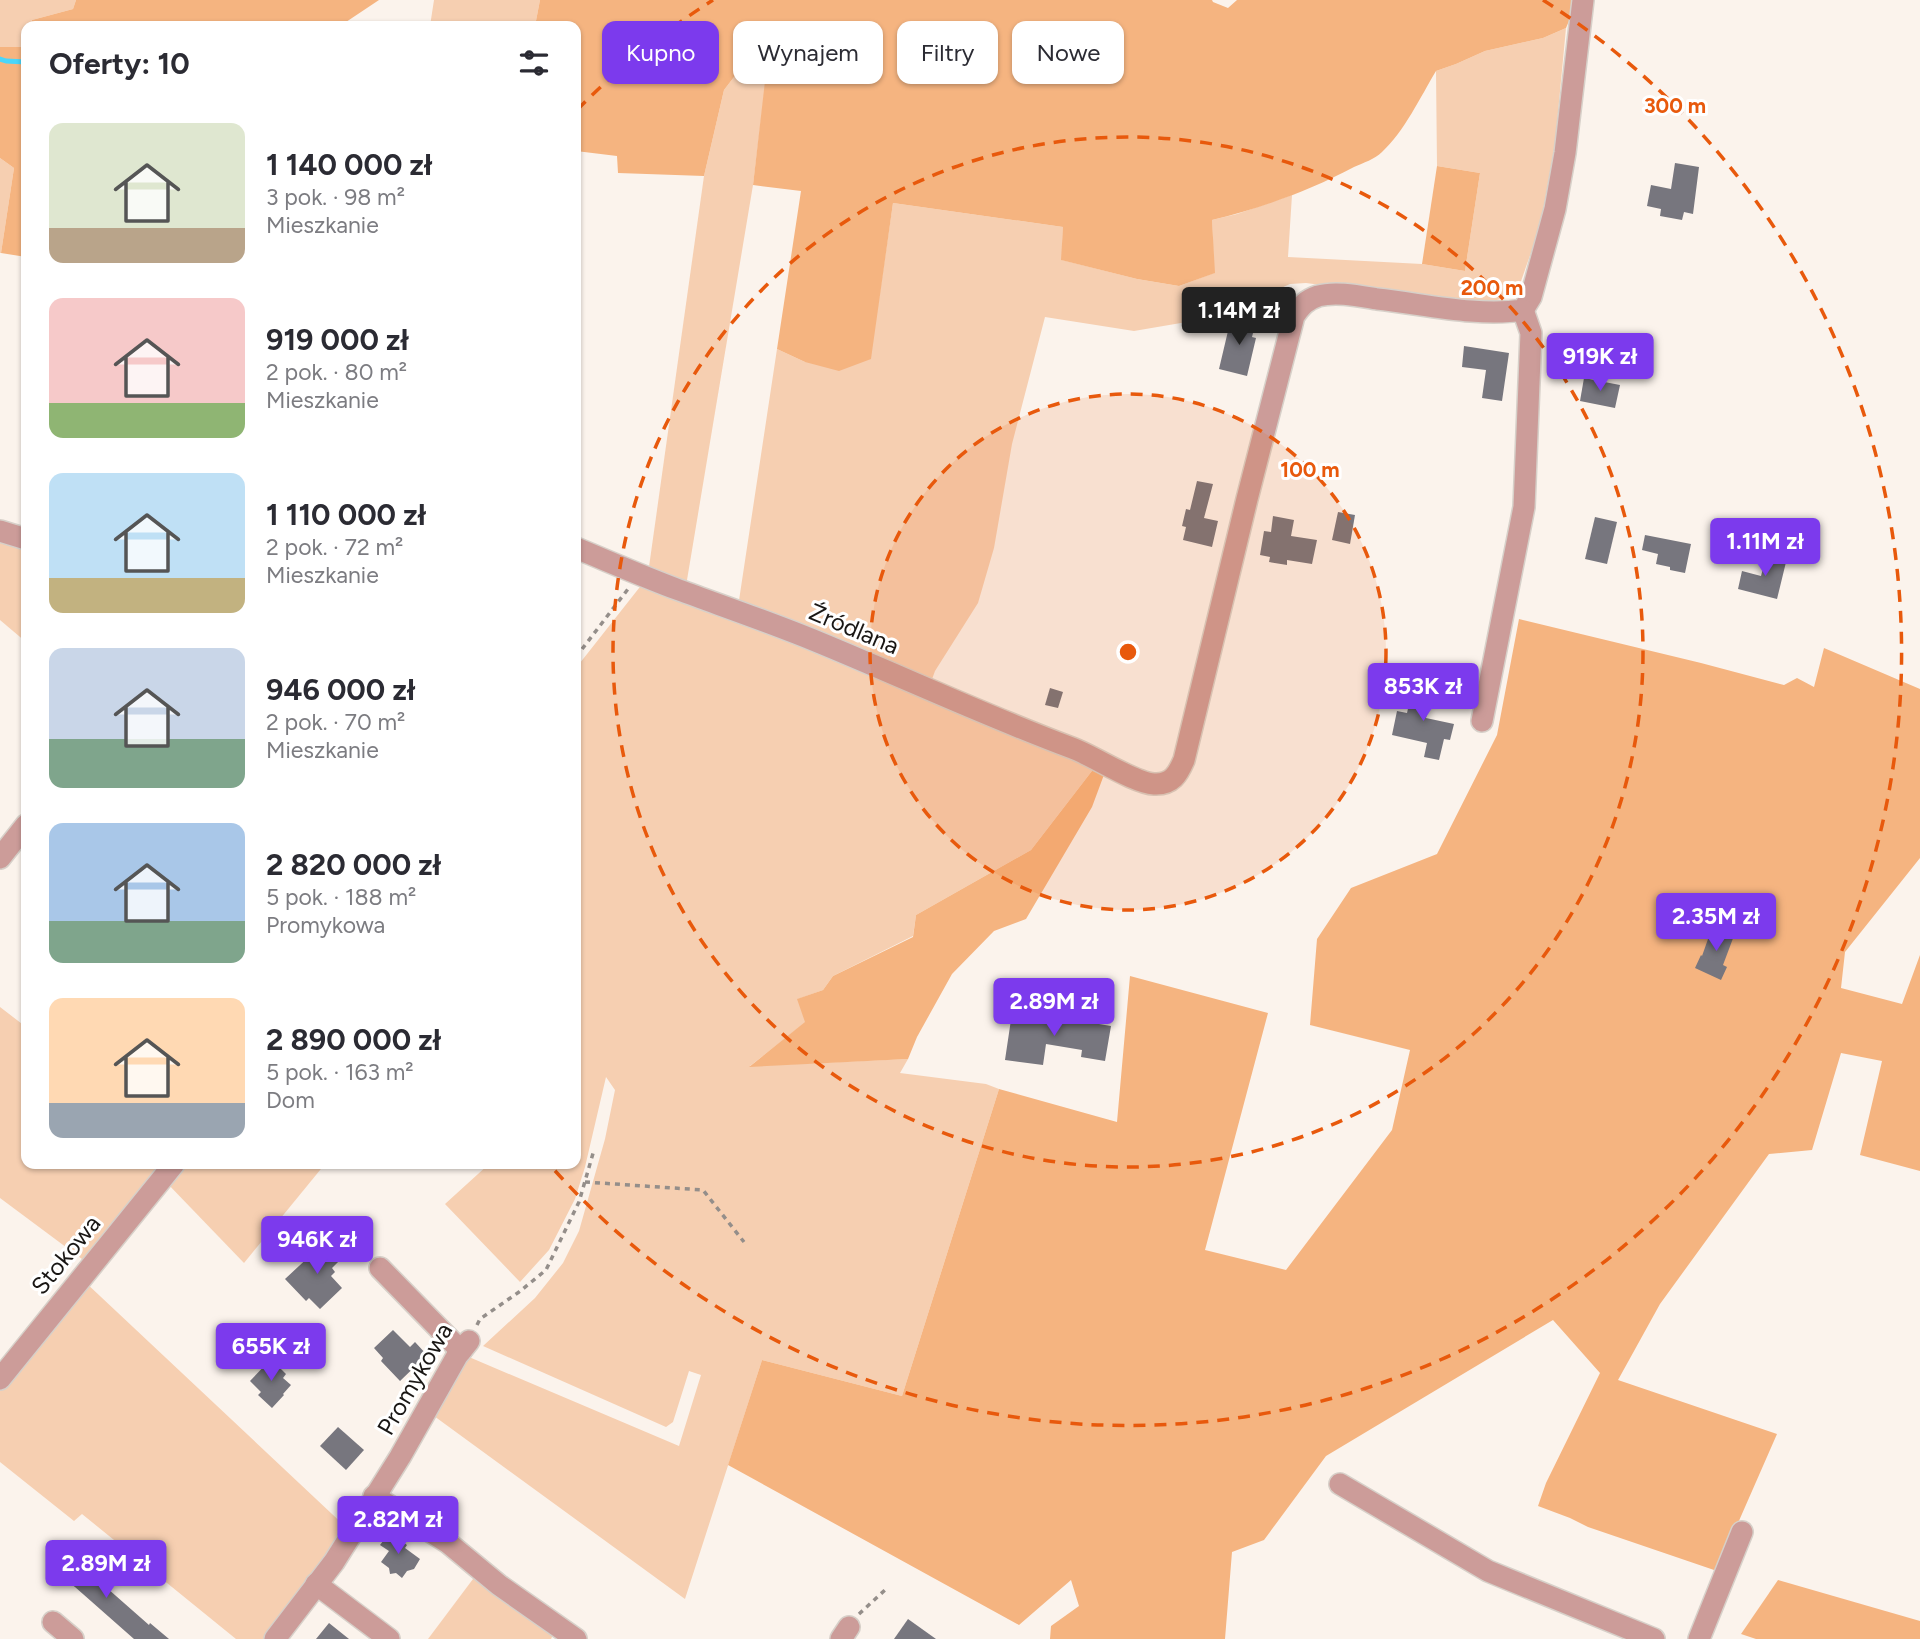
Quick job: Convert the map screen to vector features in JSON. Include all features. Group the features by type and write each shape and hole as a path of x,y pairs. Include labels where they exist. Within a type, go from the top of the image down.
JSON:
{"street":[{"path":"1482,721 1524,507 1531,333 1522,310 1531,297 1555,209 1565,153 1583,0"},
{"name":"Źródlana","path":"581,550 817,641 1006,723 1075,749 1139,780 1153,784 1168,783 1178,774 1184,760 1288,337 1294,316 1303,303 1320,296 1345,294 1502,313 1522,310"},
{"path":"0,531 21,538"},
{"path":"0,858 21,831"},
{"name":"Stokowa","path":"0,1379 170,1169"},
{"path":"380,1268 465,1346"},
{"name":"Promykowa","path":"275,1639 334,1562 465,1346"},
{"path":"1340,1484 1488,1570 1654,1639"},
{"path":"374,1496 447,1542 499,1585 576,1639"},
{"path":"1699,1639 1742,1532"},
{"path":"316,1584 388,1639"},
{"path":"53,1622 73,1639"}],"path":[{"path":"581,650 639,574"},
{"name":"Promykowa","path":"465,1346 480,1319 546,1270 579,1202 594,1150"},
{"path":"585,1182 703,1190 744,1242"},
{"path":"845,1633 859,1613 886,1590"}],"shaded area":[{"path":"0,0 76,0 73,9 32,21 21,21 21,47 0,47"},
{"path":"76,0 379,0 348,21 32,21 73,9"},
{"path":"434,0 540,0 536,21 431,21"},
{"path":"540,0 1212,0 1228,8 1237,0 1574,0 1574,9 1566,28 1543,38 1485,51 1436,71 1405,124 1376,157 1284,198 1212,220 1215,273 1179,286 1137,279 1061,260 1063,227 893,203 871,359 839,371 805,362 777,349 801,191 753,185 765,84 883,84 883,21 733,21 733,78 724,90 704,176 618,173 617,156 581,152 581,21 536,21"},
{"path":"1566,28 1555,144 1540,227 1520,284 1504,298 1486,303 1460,303 1306,283 1290,284 1216,317 1134,331 1045,317 1012,444 994,548 978,603 935,671 931,682 738,607 777,349 805,362 870,359 893,203 1063,227 1062,260 1137,279 1179,286 1214,273 1212,220 1292,195 1288,257 1422,264 1465,271 1480,173 1437,166 1436,71 1485,51 1543,38"},
{"path":"0,47 21,47 21,256 1,253 14,168 0,158"},
{"path":"733,78 733,84 765,84 753,185 686,586 648,574 704,176 724,90"},
{"path":"0,158 14,168 1,253 0,253"},
{"path":"1437,166 1480,173 1465,271 1422,264"},
{"path":"0,540 21,547 21,638 0,620"},
{"path":"643,583 1095,767 1031,850 916,915 913,936 833,976 823,990 798,999 806,1022 750,1066 908,1059 900,1073 986,1084 999,1089 902,1396 762,1360 685,1599 434,1416 469,1357 679,1446 701,1375 689,1371 673,1422 666,1427 483,1346 535,1298 563,1263 579,1231 605,1139 615,1090 606,1077 575,1199 549,1250 520,1282 445,1204 484,1169 581,1169 581,662"},
{"path":"1519,619 1784,685 1797,678 1814,687 1824,648 1920,689 1920,858 1845,952 1841,988 1902,1004 1920,955 1920,1171 1860,1155 1882,1061 1841,1053 1812,1150 1769,1154 1660,1304 1618,1380 1777,1434 1717,1571 1588,1527 1538,1506 1546,1483 1600,1373 1553,1320 1326,1456 1264,1540 1232,1552 1225,1639 1050,1639 1051,1626 1079,1606 1071,1580 1019,1625 728,1465 762,1360 902,1396 999,1089 1117,1122 1130,976 1268,1013 1205,1250 1286,1270 1392,1130 1410,1050 1310,1025 1317,939 1351,888 1437,854 1497,735"},
{"path":"1095,767 1105,772 1092,807 1026,919 994,931 952,974 917,1037 908,1059 749,1067 805,1022 797,999 823,990 833,976 913,937 916,915 1031,850"},
{"path":"0,1007 21,1023 21,1169 161,1169 86,1262 0,1198"},
{"path":"176,1169 321,1169 244,1263 165,1181"},
{"path":"84,1281 348,1529 263,1639 236,1639 82,1514 74,1521 0,1462 0,1387"},
{"path":"476,1575 553,1635 551,1639 428,1639"},
{"path":"1778,1580 1920,1621 1920,1639 1756,1639 1741,1634"}],"building":[{"path":"1675,163 1699,167 1693,214 1684,212 1682,220 1660,216 1661,209 1647,206 1651,185 1671,189"},
{"path":"1236,316 1256,321 1252,337 1256,338 1247,376 1219,369 1228,331 1232,332"},
{"path":"1464,346 1509,353 1502,401 1482,398 1486,370 1462,367"},
{"path":"1584,378 1620,385 1615,408 1580,401"},
{"path":"1197,481 1213,484 1204,518 1218,521 1212,547 1183,540 1186,527 1182,526 1186,509 1190,510"},
{"path":"1338,512 1355,515 1350,544 1332,540"},
{"path":"1273,516 1294,520 1291,536 1317,540 1312,564 1287,560 1287,565 1269,562 1270,557 1260,555 1264,531 1271,532"},
{"path":"1595,517 1617,522 1607,564 1585,559"},
{"path":"1645,535 1691,544 1685,573 1656,564 1658,554 1642,550"},
{"path":"1767,553 1787,558 1777,599 1738,589 1742,571 1761,576"},
{"path":"1414,682 1434,687 1426,718 1454,724 1450,740 1444,739 1439,760 1424,757 1427,743 1392,735 1397,711 1407,713"},
{"path":"1050,688 1063,692 1058,708 1045,705"},
{"path":"1713,925 1735,933 1723,965 1727,967 1721,980 1695,968"},
{"path":"1012,1013 1111,1026 1105,1061 1081,1057 1082,1050 1046,1044 1043,1065 1005,1060"},
{"path":"327,1240 343,1257 332,1268 335,1272 331,1276 342,1288 320,1309 309,1298 306,1301 285,1279"},
{"path":"393,1330 410,1347 415,1342 427,1355 400,1381 381,1361 383,1358 374,1348"},
{"path":"271,1359 286,1374 283,1378 291,1385 272,1408 258,1395 261,1392 250,1381"},
{"path":"338,1427 364,1450 346,1470 320,1446"},
{"path":"390,1532 420,1559 414,1569 407,1571 402,1578 396,1573 390,1574 389,1568 381,1562 389,1551 380,1545"},
{"path":"66,1552 149,1625 150,1623 169,1639 134,1639 52,1570"},
{"path":"908,1619 936,1639 894,1639"},
{"path":"329,1623 349,1639 316,1639"}],"waterway":[{"path":"0,59 21,62"}]}
